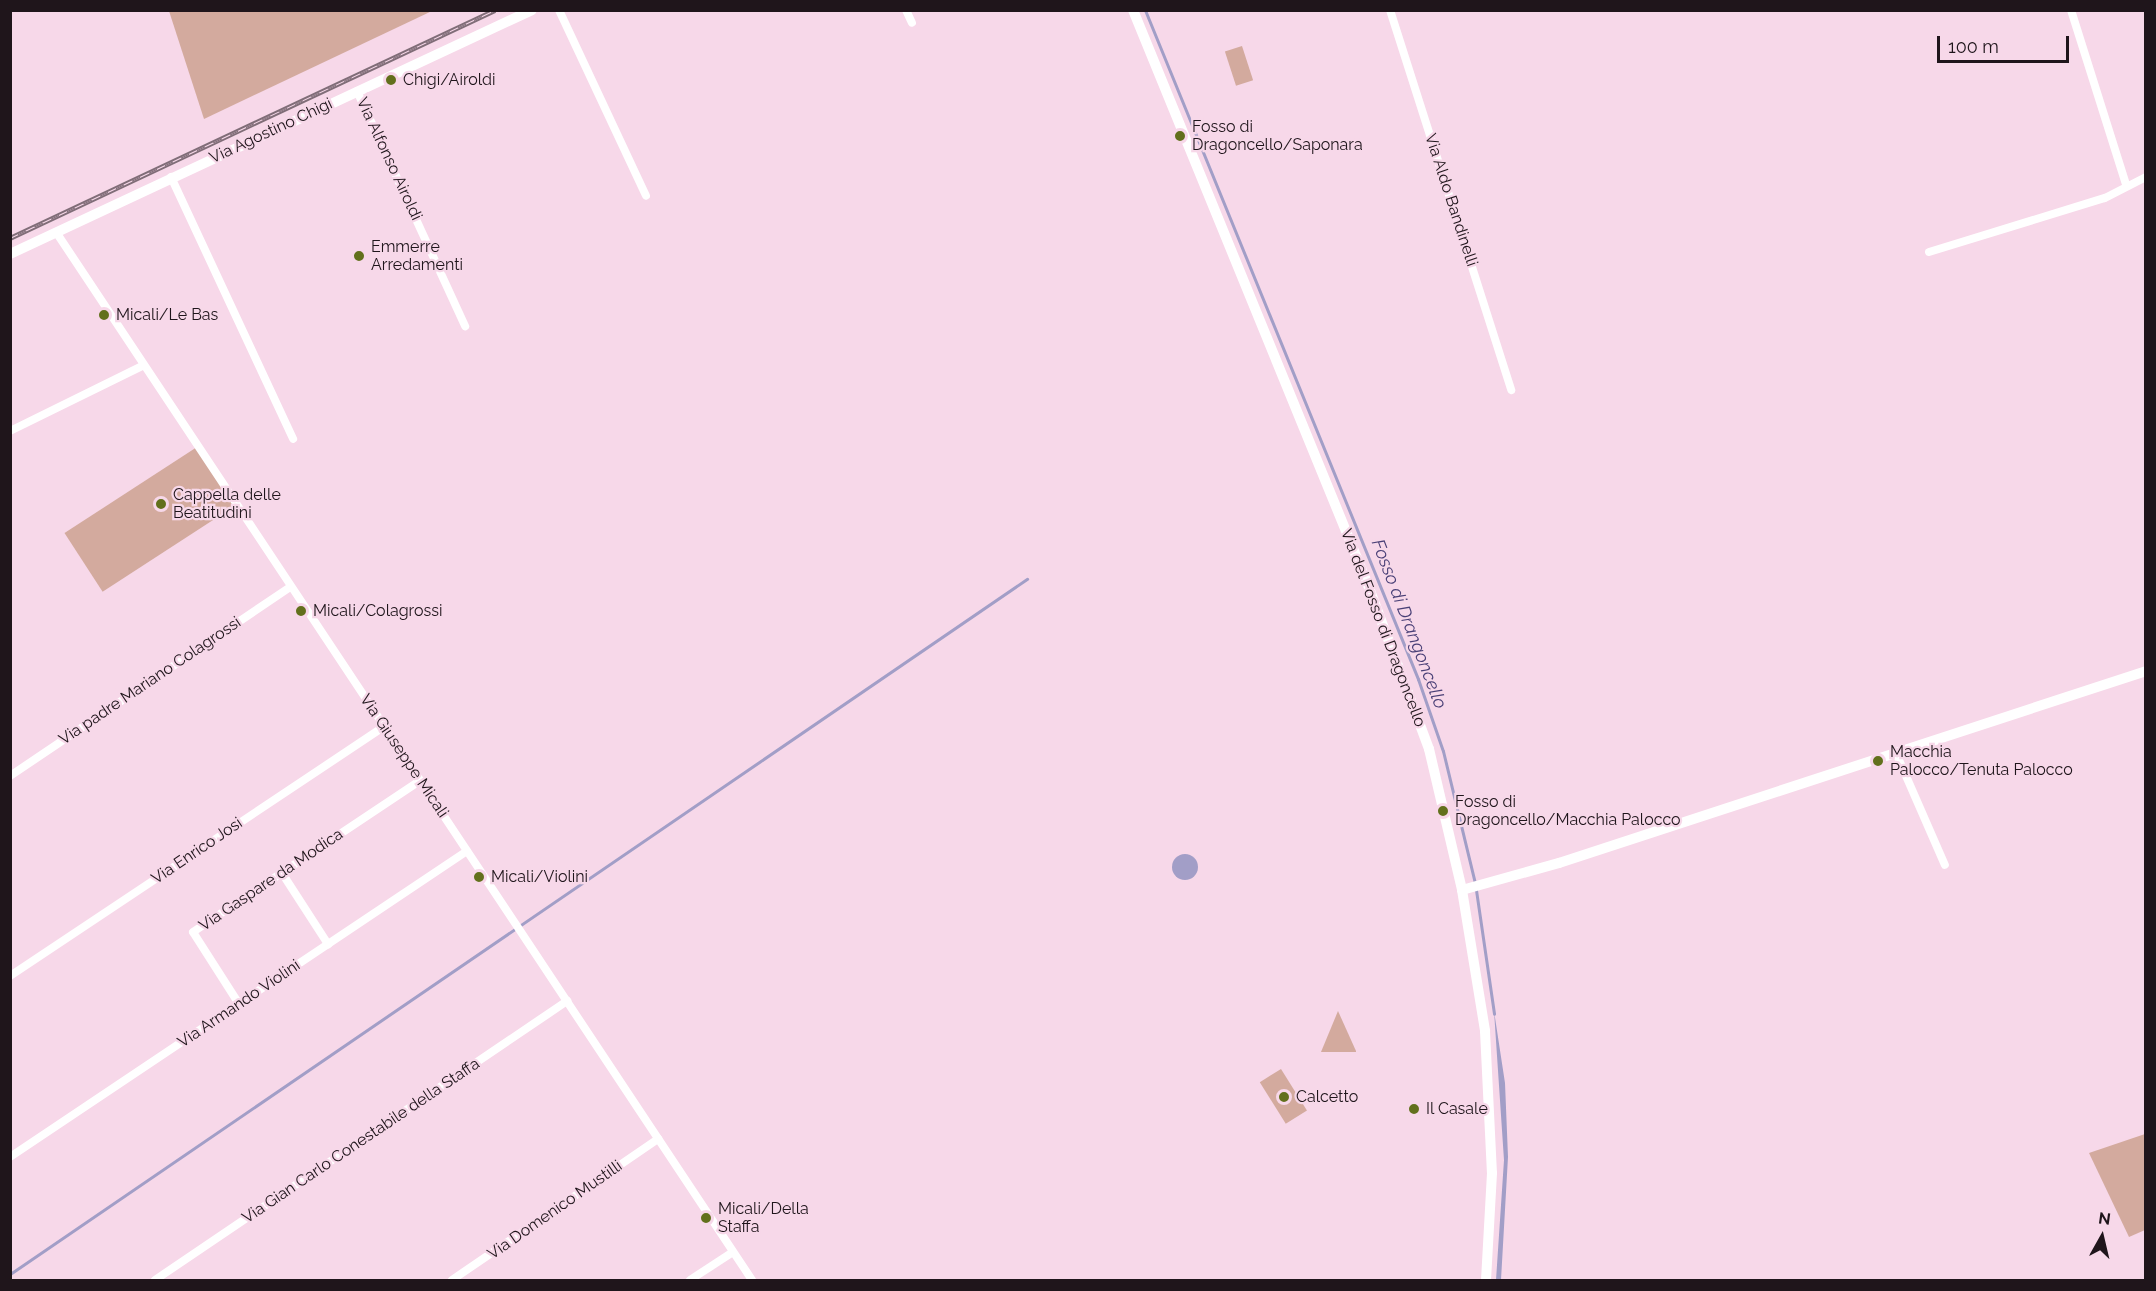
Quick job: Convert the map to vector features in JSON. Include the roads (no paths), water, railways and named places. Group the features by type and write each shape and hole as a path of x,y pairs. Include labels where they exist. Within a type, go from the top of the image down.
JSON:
{"street":[{"name":"Via Agostino Chigi","path":"10,254 532,10"},
{"path":"559,10 646,196"},
{"path":"906,10 912,23"},
{"name":"Via del Fosso di Dragoncello","path":"1133,10 1372,596 1429,749 1472,887 1490,1104 1486,1281"},
{"name":"Via Aldo Bandinelli","path":"1390,10 1511,390"},
{"path":"2071,10 2126,184"},
{"name":"Via Alfonso Airoldi","path":"357,91 465,327"},
{"path":"171,177 293,439"},
{"path":"1929,252 2105,198 2126,184 2145,177"},
{"name":"Via Giuseppe Micali","path":"56,232 142,366 752,1281"},
{"path":"10,431 142,366"},
{"name":"Via padre Mariano Colagrossi","path":"10,776 290,587"},
{"path":"1472,887 1559,863 2145,671"},
{"name":"Via Enrico Josi","path":"10,975 383,727"},
{"path":"1896,753 1945,865"},
{"name":"Via Gaspare da Modica","path":"239,1004 193,932 419,781"},
{"name":"Via Armando Violini","path":"10,1157 467,851"},
{"path":"282,873 328,944"},
{"name":"Via Gian Carlo Conestabile della Staffa","path":"155,1281 567,1001"},
{"name":"Via Domenico Mustilli","path":"452,1281 658,1138"},
{"path":"690,1281 733,1252"}],"waterway":[{"name":"Fosso di Drangoncello","path":"1145,10 1418,679 1443,751 1475,883"},
{"path":"10,1274 1027,579"},
{"name":"Fosso di Drangoncello","path":"1476,890 1494,1014"}],"railway":[{"path":"10,238 495,10"}],"place":[{"name":"Chigi/Airoldi","path":"391,80"},
{"name":"Fosso di Dragoncello/Saponara","path":"1180,136"},
{"name":"Emmerre Arredamenti","path":"359,256"},
{"name":"Micali/Le Bas","path":"104,315"},
{"name":"Cappella delle Beatitudini","path":"161,504"},
{"name":"Micali/Colagrossi","path":"301,611"},
{"name":"Macchia Palocco/Tenuta Palocco","path":"1878,761"},
{"name":"Fosso di Dragoncello/Macchia Palocco","path":"1443,811"},
{"name":"Micali/Violini","path":"479,877"},
{"name":"Calcetto","path":"1284,1097"},
{"name":"Il Casale","path":"1414,1109"},
{"name":"Micali/Della Staffa","path":"706,1218"}]}
